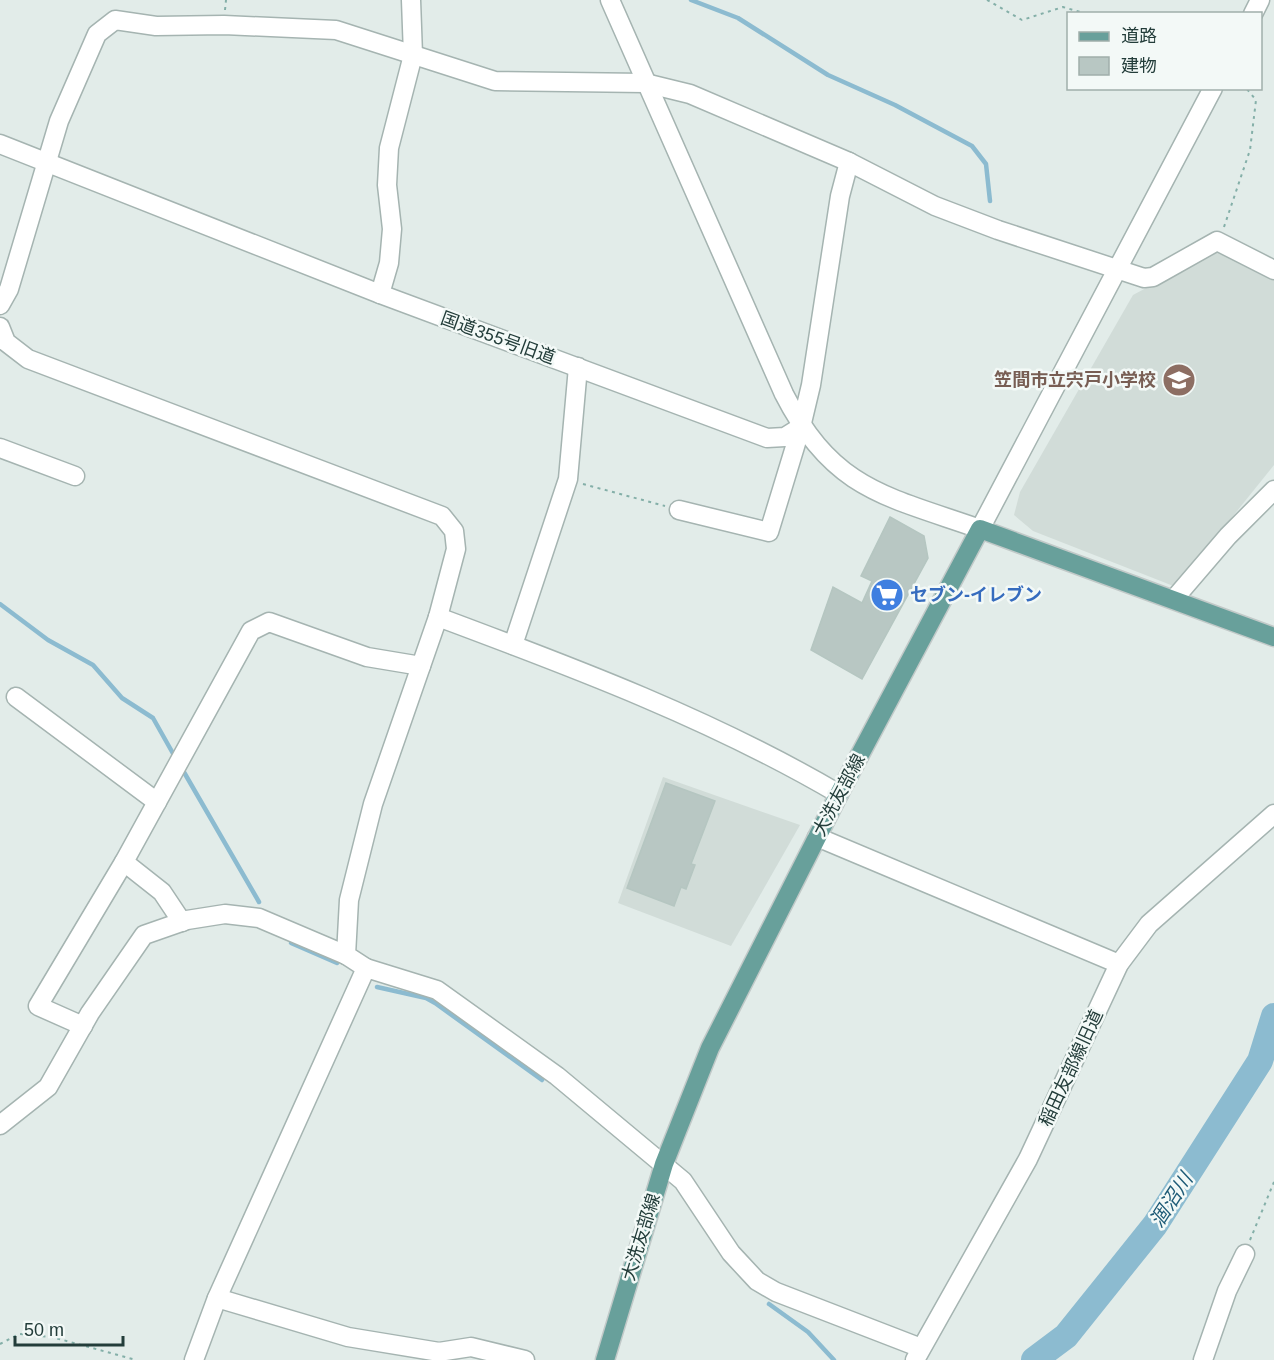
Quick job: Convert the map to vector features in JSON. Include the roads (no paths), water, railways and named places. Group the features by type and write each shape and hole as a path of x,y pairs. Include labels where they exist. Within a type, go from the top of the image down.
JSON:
{"main road":[{"path":"980,529 1274,637"},
{"name":"大洗友部線","path":"605,1360 664,1164 710,1048 839,794 980,529"}],"street":[{"path":"380,294 389,263 392,229 387,185 389,148 413,55 411,0"},
{"path":"610,0 645,83 801,428 840,470 857,483 980,529 1212,90"},
{"path":"0,305 9,289 59,121 96,34 115,20 156,26 224,25 336,30 495,81 645,83 690,94 849,162 935,206 998,230 1144,278 1153,277 1217,242 1274,270"},
{"name":"国道355号旧道","path":"0,144 380,294 767,438 785,437 801,428"},
{"path":"679,510 769,532 801,428 811,385 840,196 849,162"},
{"path":"0,327 6,342 27,359 442,516 454,531 456,549 438,617 373,804 349,900 346,954"},
{"path":"513,645 568,479 572,455 578,367"},
{"path":"0,448 75,476"},
{"path":"1174,599 1228,536 1274,490"},
{"path":"438,617 513,645 733,735 839,794"},
{"path":"83,1026 38,1006 124,862 251,631 269,622 367,657 421,666"},
{"path":"16,697 157,802"},
{"name":"稲田友部線旧道","path":"918,1354 1028,1159 1119,964 1149,924 1274,814"},
{"path":"817,837 1119,964"},
{"path":"124,862 162,891 182,922"},
{"path":"0,1125 48,1087 83,1026 144,936 182,922 225,914 259,918 346,954 366,968 437,990 517,1045 683,1181 731,1253 757,1281 776,1292 918,1354"},
{"path":"194,1360 217,1298 366,968"},
{"path":"1203,1360 1227,1291 1245,1254"},
{"path":"217,1298 348,1337 439,1352 471,1347 525,1360"}],"waterway":[{"path":"691,0 738,18 828,75 895,105 972,146 986,164 990,201"},
{"path":"0,604 48,640 93,665 122,698 153,718 175,757"},
{"path":"181,767 259,902"},
{"path":"291,943 337,963"},
{"path":"377,987 426,998 435,1003 542,1080"},
{"name":"涸沼川","path":"1034,1360 1066,1336 1155,1225 1260,1061 1274,1016"},
{"path":"769,1304 808,1332 834,1360"}],"place":[{"name":"笠間市立宍戸小学校","path":"1179,380"},
{"name":"セブン-イレブン","path":"887,595"}]}
